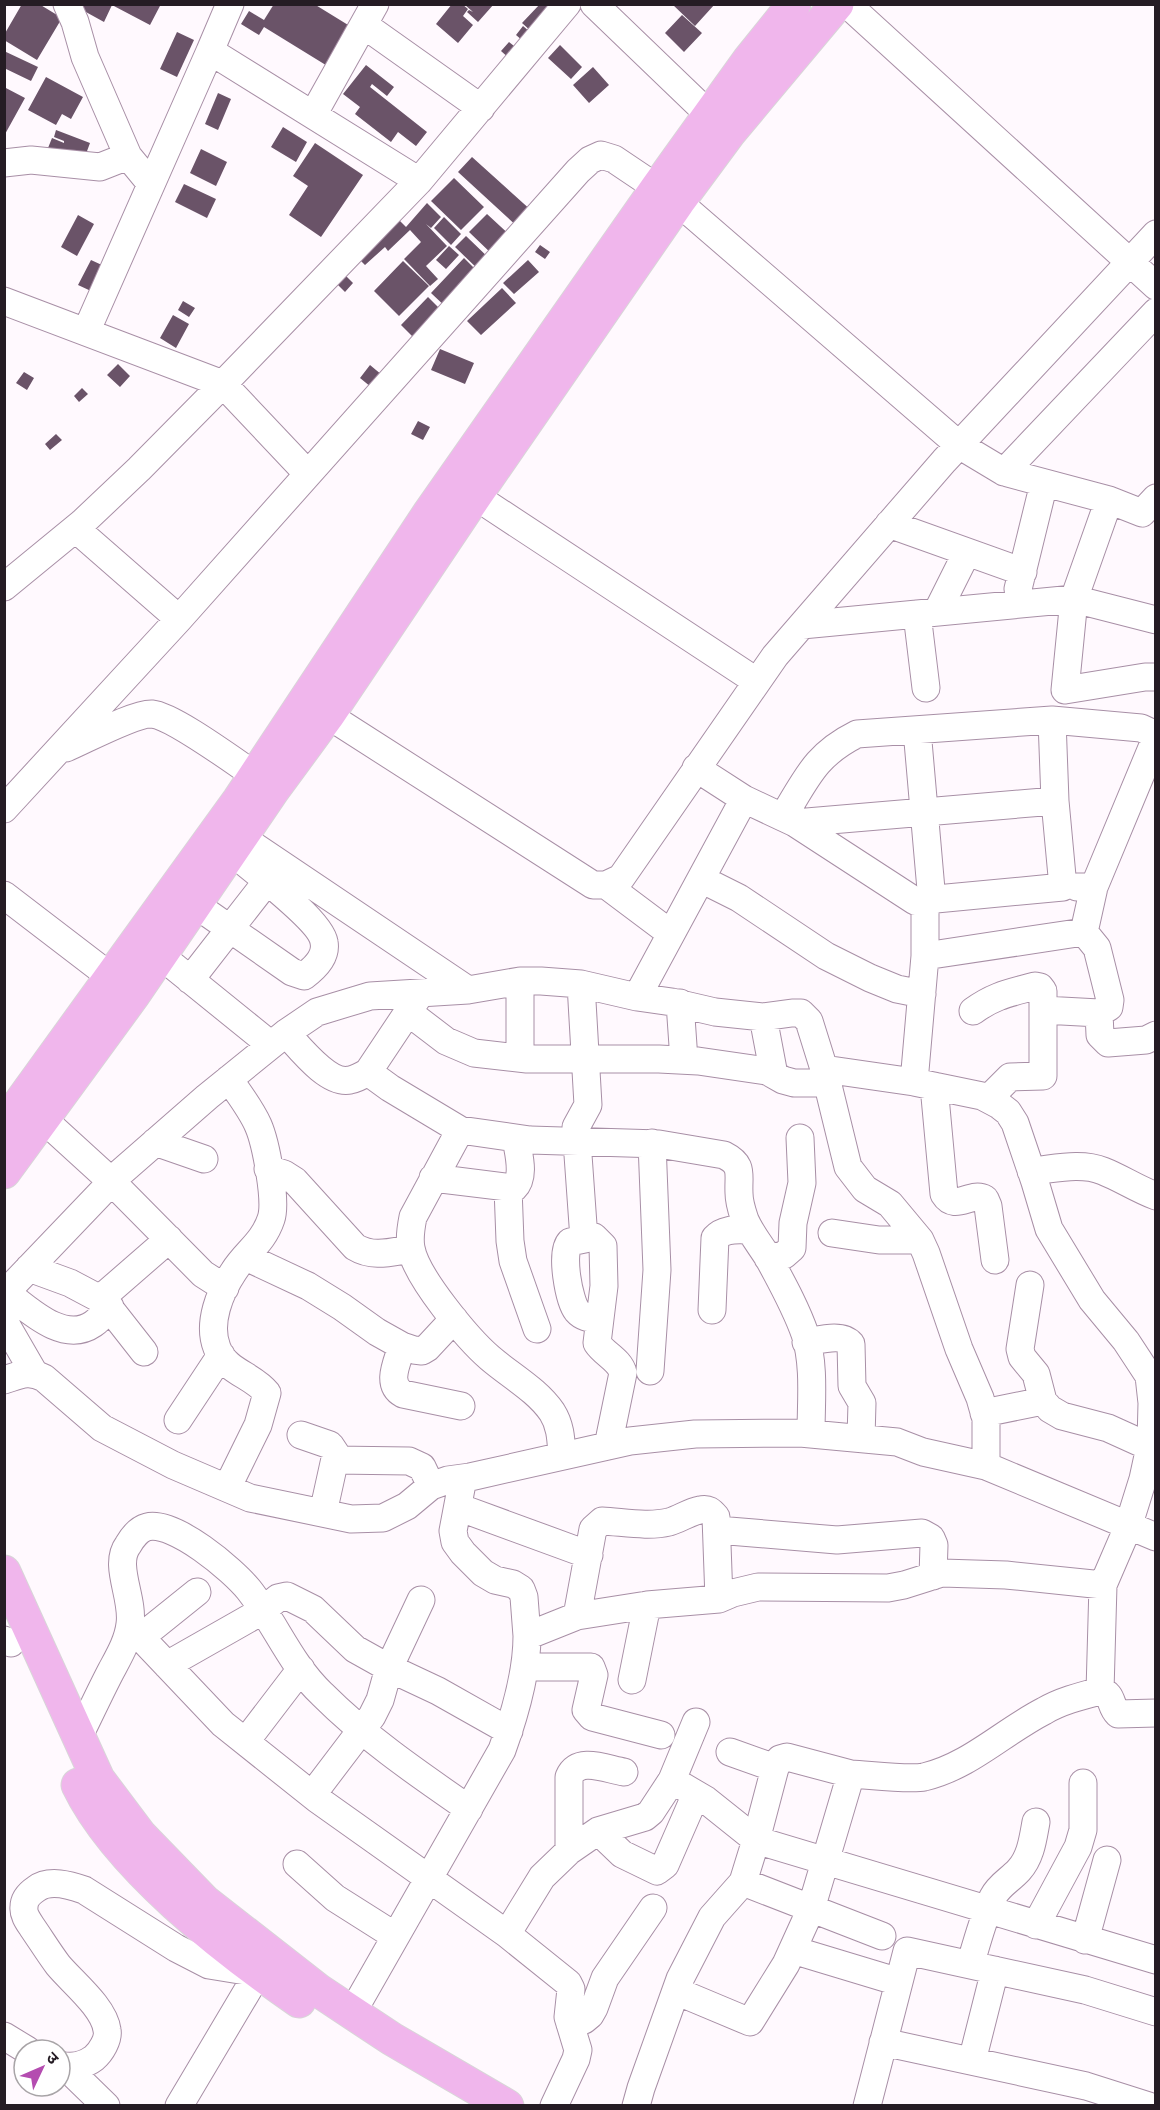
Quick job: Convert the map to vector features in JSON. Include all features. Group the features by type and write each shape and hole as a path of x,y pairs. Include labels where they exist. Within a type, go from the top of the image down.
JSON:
{"main road":[{"path":"719,124 749,60 794,4"},
{"path":"4,1172 161,956 273,790 317,708 430,512 719,124 837,4"},
{"path":"4,1125 256,776 317,708 475,496 667,195"},
{"path":"4,1572 98,1779 133,1826 204,1901 318,1990 393,2039 507,2106"},
{"path":"7,1636 83,1795 133,1862 176,1903 258,1973 322,2017 465,2106"}],"street":[{"path":"67,4 85,57 128,156 151,184"},
{"path":"86,332 230,4"},
{"path":"4,587 75,528 139,469 223,384 419,181 567,4"},
{"path":"594,4 719,124"},
{"path":"847,4 1155,286"},
{"path":"313,115 370,15 482,108"},
{"path":"210,51 419,181"},
{"path":"4,810 179,619 570,179 590,160 601,155 614,159 667,195 959,445 1004,472 1151,509"},
{"path":"4,164 31,159 100,167 128,156"},
{"path":"317,708 593,885 606,885 621,878 756,681 802,625 959,445 1155,234"},
{"path":"4,301 223,384 308,474"},
{"path":"1004,472 1155,312"},
{"path":"1015,605 1044,483"},
{"path":"475,496 756,681"},
{"path":"1063,887 1055,801 1058,720 1065,690 1074,599 1109,500"},
{"path":"890,524 1023,572"},
{"path":"75,528 179,619"},
{"path":"926,688 927,613 967,552"},
{"path":"802,625 1074,599 1155,620"},
{"path":"1065,690 1155,677"},
{"path":"57,752 134,718 152,714 170,720 256,776"},
{"path":"789,820 816,763 837,744 857,734 1058,720 1141,728 1155,737 1094,887 1084,932"},
{"path":"917,730 929,901 922,994 924,1084 944,1194 950,1201 955,1202 975,1197 986,1199 995,1260"},
{"path":"696,768 744,799 789,820 915,901 1063,887 1094,887"},
{"path":"637,997 744,799"},
{"path":"789,820 1055,801"},
{"path":"237,845 273,873 468,990"},
{"path":"190,980 273,873"},
{"path":"195,905 292,972 304,976 319,963 324,952 324,941 319,931 273,873"},
{"path":"701,879 739,898 826,956 897,989 922,994"},
{"path":"606,885 670,933"},
{"path":"4,896 111,977"},
{"path":"925,956 1084,932"},
{"path":"1043,1010 1099,1013 1109,1007 1110,1000 1097,948 1084,932"},
{"path":"161,956 190,980 338,1080 351,1080 368,1072 414,1003"},
{"path":"520,981 520,1058"},
{"path":"34,1373 8,1328 6,1304 11,1287 111,1181 154,1142 278,1039 317,1012 370,996 414,1003 520,981 581,984 715,1012 763,1017 792,1013 801,1013 805,1016 809,1021 826,1076 848,1167 865,1189 890,1204 920,1240 959,1349 980,1398 984,1413 986,1466"},
{"path":"581,984 588,1105 578,1122 584,1239"},
{"path":"973,1011 989,999 1035,986 1043,991 1043,1076 1010,1077 988,1100"},
{"path":"414,1003 446,1041 459,1049 474,1053 520,1058 684,1060 767,1071 794,1083 826,1076 924,1084 982,1096 1008,1112 1032,1171 1049,1229 1092,1300 1126,1341 1149,1376 1152,1403 1151,1456 1128,1527 1103,1585 1100,1691"},
{"path":"680,1004 684,1060"},
{"path":"1099,1013 1100,1035 1108,1043 1152,1043"},
{"path":"763,1017 774,1075"},
{"path":"368,1072 390,1088 460,1130 516,1138 652,1143 723,1155 732,1160 737,1165 740,1174 738,1194 740,1206 750,1230 768,1258 795,1310 806,1342 810,1361 811,1434"},
{"path":"226,1488 258,1425 267,1394 234,1370 220,1355 214,1336 215,1314 234,1270 264,1234 272,1218 273,1204 258,1126 229,1079"},
{"path":"43,1119 111,1181 203,1274 225,1287"},
{"path":"460,1130 413,1217 410,1230 411,1248 417,1268 454,1319 488,1357 546,1404 554,1414 560,1428 562,1456"},
{"path":"768,1258 784,1255 792,1248 794,1223 802,1183 800,1137"},
{"path":"433,1178 514,1188 521,1176 516,1138"},
{"path":"154,1142 204,1159"},
{"path":"650,1371 657,1270 652,1143"},
{"path":"1032,1171 1077,1166 1090,1167 1155,1196"},
{"path":"268,1169 284,1174 295,1181 355,1247 363,1252 377,1254 411,1248"},
{"path":"508,1188 513,1261 537,1329"},
{"path":"712,1310 715,1238 727,1230 750,1230"},
{"path":"831,1233 879,1240 920,1240"},
{"path":"599,1319 581,1315 576,1310 565,1263 566,1246 570,1242 594,1237 603,1246 604,1286 597,1343 622,1367 623,1373 608,1446"},
{"path":"6,1304 68,1330 81,1329 93,1324 105,1303 169,1239"},
{"path":"246,1257 308,1287 342,1307 377,1332 414,1350 422,1351 427,1348 454,1319"},
{"path":"29,1268 69,1283 105,1303 144,1352"},
{"path":"1030,1285 1020,1349 1022,1357 1039,1380 1043,1401 1050,1409 1062,1416 1108,1428 1151,1456"},
{"path":"806,1342 841,1338 848,1340 851,1344 852,1386 862,1403 861,1438"},
{"path":"402,1346 393,1379 397,1391 461,1406"},
{"path":"178,1420 220,1355"},
{"path":"4,1380 20,1374 34,1373 44,1378 102,1428 173,1465 250,1498 351,1519 383,1518 407,1506 431,1486 630,1441 695,1434 811,1434 897,1442 923,1452 986,1466 1155,1537"},
{"path":"984,1413 1043,1401"},
{"path":"301,1435 330,1444 336,1454 323,1513"},
{"path":"335,1460 409,1461 422,1467 431,1486"},
{"path":"352,2013 502,1750 525,1666 527,1636 524,1597 521,1589 483,1573 455,1542 453,1531 463,1478"},
{"path":"458,1507 589,1555"},
{"path":"577,1616 593,1529 602,1521 661,1523 706,1509 716,1517 719,1599"},
{"path":"469,1809 379,1746 312,1685 248,1589 202,1548 189,1539 160,1527 150,1526 142,1529 126,1546 122,1557 122,1569 135,1632 223,1724 312,1795 507,1934 568,1983 571,1989 568,2017 578,2050 576,2060 554,2106"},
{"path":"717,1530 837,1540 922,1533 931,1538 933,1545 933,1576"},
{"path":"527,1636 577,1616 647,1605 719,1599 759,1587 888,1588 942,1573 1006,1575 1103,1585"},
{"path":"79,1736 123,1648 135,1632 197,1592"},
{"path":"167,1665 262,1611 278,1598 287,1596 312,1609 356,1649 509,1731"},
{"path":"312,1795 362,1731 380,1700 389,1668 421,1600"},
{"path":"632,1680 647,1605"},
{"path":"525,1666 591,1667 594,1675 586,1710 588,1714 661,1735"},
{"path":"246,1741 301,1669"},
{"path":"636,2106 680,1979 712,1917 743,1882 775,1768 780,1759 787,1757 851,1774 921,1778 962,1763 1042,1711 1100,1691 1107,1692 1113,1710 1118,1714 1155,1713"},
{"path":"507,1934 542,1877 569,1851 598,1831 645,1817 651,1812 672,1780 696,1722"},
{"path":"730,1752 775,1768"},
{"path":"569,1851 569,1778 571,1772 577,1766 585,1764 624,1772"},
{"path":"676,1991 750,2022 786,1964 811,1909 851,1774"},
{"path":"672,1780 706,1800 756,1840 1155,1960"},
{"path":"1036,1925 1078,1847 1083,1830 1083,1782"},
{"path":"598,1831 622,1854 657,1871 665,1865 696,1794"},
{"path":"972,2061 988,1911 997,1890 1024,1863 1030,1852 1036,1822"},
{"path":"1085,1940 1107,1860"},
{"path":"297,1864 335,1898 395,1936"},
{"path":"743,1882 882,1936"},
{"path":"15,1896 28,1895 39,1886 56,1884 73,1886 84,1890 176,1948 209,1965 258,1973 178,2106"},
{"path":"15,1896 23,1906 26,1918 60,1967 94,2004 108,2031 105,2044 96,2057 83,2065 72,2066"},
{"path":"570,2024 584,2020 590,2015 605,1978 653,1908"},
{"path":"793,1950 899,1982"},
{"path":"867,2106 907,1951 1085,1990 1155,2012"},
{"path":"884,2042 1086,2086 1135,2104"},
{"path":"72,2075 106,2106"}],"building":[{"path":"22,4 39,4 62,18 37,60 4,40 4,35"},
{"path":"76,4 161,4 150,25 112,5 104,22 75,6"},
{"path":"274,4 314,4 353,28 329,67 264,27 259,35 241,24 249,11 264,20"},
{"path":"452,4 462,4 468,9 463,16 473,25 458,43 436,24"},
{"path":"464,4 494,4 478,22 467,12 469,10 473,12"},
{"path":"540,4 558,4 532,32 522,23"},
{"path":"672,4 715,4 695,26"},
{"path":"682,15 702,33 684,52 665,33"},
{"path":"523,26 530,32 523,41 516,35"},
{"path":"177,32 194,40 177,77 160,69"},
{"path":"509,42 519,50 511,60 501,51"},
{"path":"560,45 582,67 571,79 548,58"},
{"path":"4,51 38,67 31,81 4,68"},
{"path":"366,65 394,87 387,96 372,84 370,87 427,132 416,146 398,132 391,142 355,114 360,107 343,94"},
{"path":"593,67 609,85 589,103 573,85"},
{"path":"46,77 83,97 71,119 62,114 56,125 28,110"},
{"path":"4,87 25,98 4,136"},
{"path":"218,93 231,99 218,130 205,124"},
{"path":"283,127 307,142 296,162 271,147"},
{"path":"56,130 90,143 83,162 48,148 52,138 64,143 54,137"},
{"path":"315,143 363,175 321,237 289,215 308,186 293,176"},
{"path":"201,149 227,162 216,186 190,173"},
{"path":"472,157 533,212 519,228 458,172"},
{"path":"454,178 484,207 461,230 431,201"},
{"path":"184,184 216,199 207,218 175,202"},
{"path":"427,203 441,217 431,228 426,224 447,246 426,266 438,279 430,286 404,259 421,242 410,230 388,251 385,247 365,265 358,258 398,219 406,227"},
{"path":"487,214 512,237 494,256 469,232"},
{"path":"78,215 94,224 77,256 61,247"},
{"path":"444,217 461,234 451,245 434,228"},
{"path":"466,236 493,262 482,273 455,247"},
{"path":"540,245 550,252 545,259 535,252"},
{"path":"449,246 459,255 446,269 436,260"},
{"path":"464,258 482,276 449,310 431,293"},
{"path":"91,260 104,266 91,291 78,285"},
{"path":"528,260 539,272 514,294 503,283"},
{"path":"403,261 429,286 399,316 374,291"},
{"path":"345,275 353,283 345,292 337,284"},
{"path":"502,288 516,303 481,335 467,321"},
{"path":"428,297 445,314 418,342 401,325"},
{"path":"183,301 195,308 189,317 178,310"},
{"path":"173,315 189,324 176,348 160,338"},
{"path":"440,349 474,363 465,384 431,370"},
{"path":"118,364 130,376 120,387 107,375"},
{"path":"370,365 382,375 371,387 360,378"},
{"path":"24,372 34,378 27,390 16,383"},
{"path":"82,388 88,394 79,402 74,396"},
{"path":"418,421 430,427 423,440 411,434"},
{"path":"56,434 62,440 50,450 45,444"}]}
